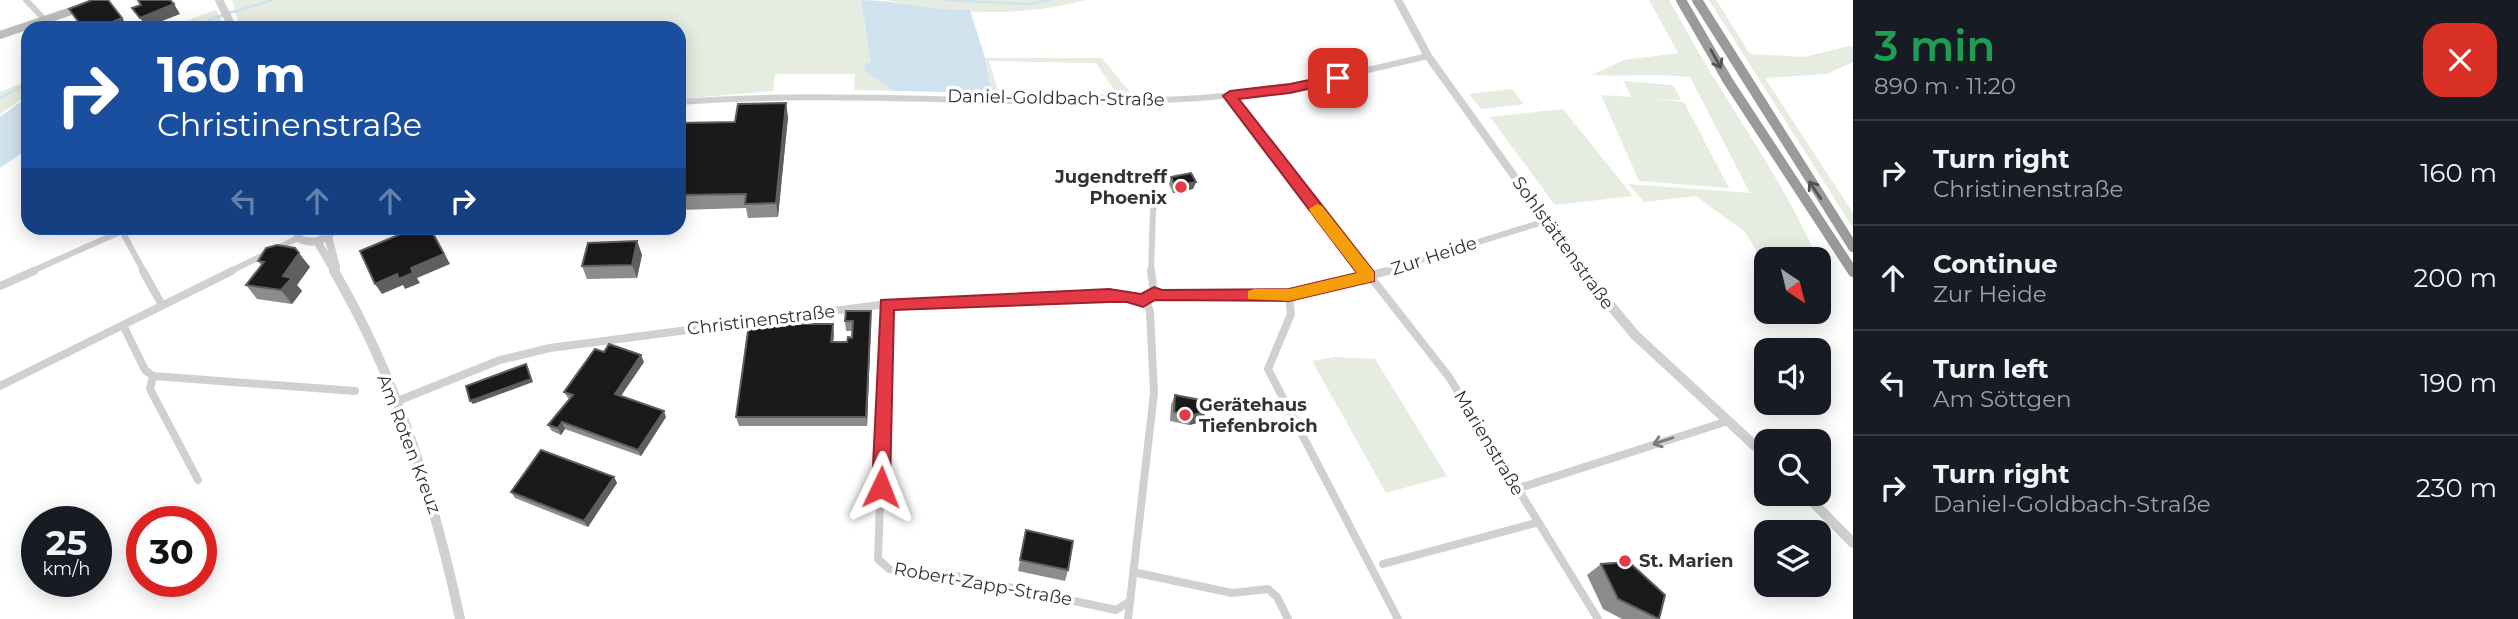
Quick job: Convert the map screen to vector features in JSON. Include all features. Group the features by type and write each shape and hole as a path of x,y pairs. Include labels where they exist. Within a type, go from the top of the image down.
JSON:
{"highway":[{"path":"1681,0 1728,81 1853,272"},
{"path":"1697,0 1853,247"}],"main road":[{"path":"42,21 104,0"},
{"path":"0,35 21,28"}],"street":[{"path":"26,0 45,20"},
{"path":"219,0 230,21"},
{"name":"Sohlstättenstraße","path":"1398,0 1428,56 1618,317 1754,445"},
{"name":"Daniel-Goldbach-Straße","path":"686,101 763,95 1121,101 1230,96 1290,89 1428,56"},
{"name":"Marienstraße","path":"1230,96 1449,377 1536,523 1598,619"},
{"path":"1128,619 1154,393 1150,312 1140,299 1154,293 1151,285 1152,219 1157,202"},
{"name":"Zur Heide","path":"1154,293 1161,296 1289,295 1368,276 1546,221"},
{"path":"0,286 112,235"},
{"path":"128,235 162,305"},
{"path":"298,238 306,242 328,236"},
{"name":"Am Roten Kreuz","path":"328,236 338,275"},
{"path":"0,386 298,238"},
{"name":"Am Roten Kreuz","path":"317,241 338,275 395,402 441,526 460,619"},
{"path":"1289,295 1291,314 1268,364 1276,386 1398,619"},
{"name":"Christinenstraße","path":"395,402 500,360 550,348 729,323 887,304 1019,298 1140,299"},
{"name":"Robert-Zapp-Straße","path":"887,304 878,559 889,569 900,572 948,574 1116,610 1122,610 1130,600"},
{"path":"123,325 145,370 153,376 355,391"},
{"path":"153,376 150,389 198,480"},
{"path":"1516,489 1728,421"},
{"path":"1817,506 1853,543"},
{"path":"1383,564 1536,523"},
{"path":"1133,572 1232,593 1268,589 1277,597 1287,619"}],"shaded area":[{"path":"232,0 861,0 871,63 865,71 893,91 854,90 855,74 775,74 773,91 686,98 686,21 238,21"},
{"path":"886,0 1085,0 1036,10 986,12 910,5"},
{"path":"1649,0 1669,0 1774,174 1812,247 1754,247 1745,232 1696,196 1644,202 1628,184 1750,193 1690,77 1592,75 1624,60 1678,53"},
{"path":"1709,0 1716,0 1750,54 1804,57 1853,47 1853,62 1827,74 1765,78 1853,213 1853,228"},
{"path":"216,10 222,21 186,21"},
{"path":"985,58 1102,58 1134,97 1065,97 1065,94 1117,94 1096,63 989,61 999,93 1051,96 992,95"},
{"path":"1624,81 1673,85 1681,100 1655,99 1684,102 1729,188 1639,181 1601,95 1631,97"},
{"path":"21,83 21,100 0,114 0,92"},
{"path":"1512,89 1524,104 1481,109 1469,94"},
{"path":"1563,109 1633,196 1555,205 1490,117"},
{"path":"1334,357 1375,359 1447,476 1386,493 1312,361"}],"water":[{"path":"861,0 970,10 985,58 992,93 893,91 865,71 864,64 871,63"},
{"path":"21,101 21,154 0,168 0,117"}],"building":[{"path":"92,0 108,0 122,18 115,21 78,21 69,9"},
{"path":"138,0 170,0 174,4 140,18 132,8 141,5"},
{"path":"786,103 776,203 745,204 746,194 686,195 686,123 735,122 738,104"},
{"path":"1191,173 1196,182 1175,186 1171,177"},
{"path":"398,235 434,235 444,254 411,268 413,273 399,279 397,274 375,284 360,251"},
{"path":"637,241 632,265 582,266 588,243"},
{"path":"277,245 295,248 299,253 283,276 292,278 281,290 246,285 264,262 258,261 266,248"},
{"path":"846,311 871,311 866,417 736,417 749,324 833,324 831,342 847,342 848,337 852,338 853,321 845,321"},
{"path":"609,344 641,355 615,394 664,411 638,450 562,422 558,428 548,425 573,395 564,392 595,349 604,352"},
{"path":"526,364 531,379 470,401 466,386"},
{"path":"1175,395 1200,400 1206,412 1192,415 1174,412"},
{"path":"541,450 614,477 584,521 511,492"},
{"path":"1026,530 1073,541 1068,570 1020,560"},
{"path":"1629,562 1665,595 1659,619 1618,599 1601,564"}],"waterway":[{"path":"229,13 272,0"},
{"path":"944,0 1028,4 1050,0"},
{"path":"208,21 223,15"},
{"path":"0,98 21,87"}],"slow traffic":[{"path":"1254,295 1289,295 1368,276 1317,209"}],"place":[{"name":"Jugendtreff Phoenix","path":"1181,187"},
{"name":"Gerätehaus Tiefenbroich","path":"1185,415"},
{"name":"St. Marien","path":"1625,561"}],"route":[{"path":"881,487 887,304 1109,296 1128,296 1143,301 1154,293 1161,296 1289,295 1368,276 1230,96 1290,89 1338,78"}]}
